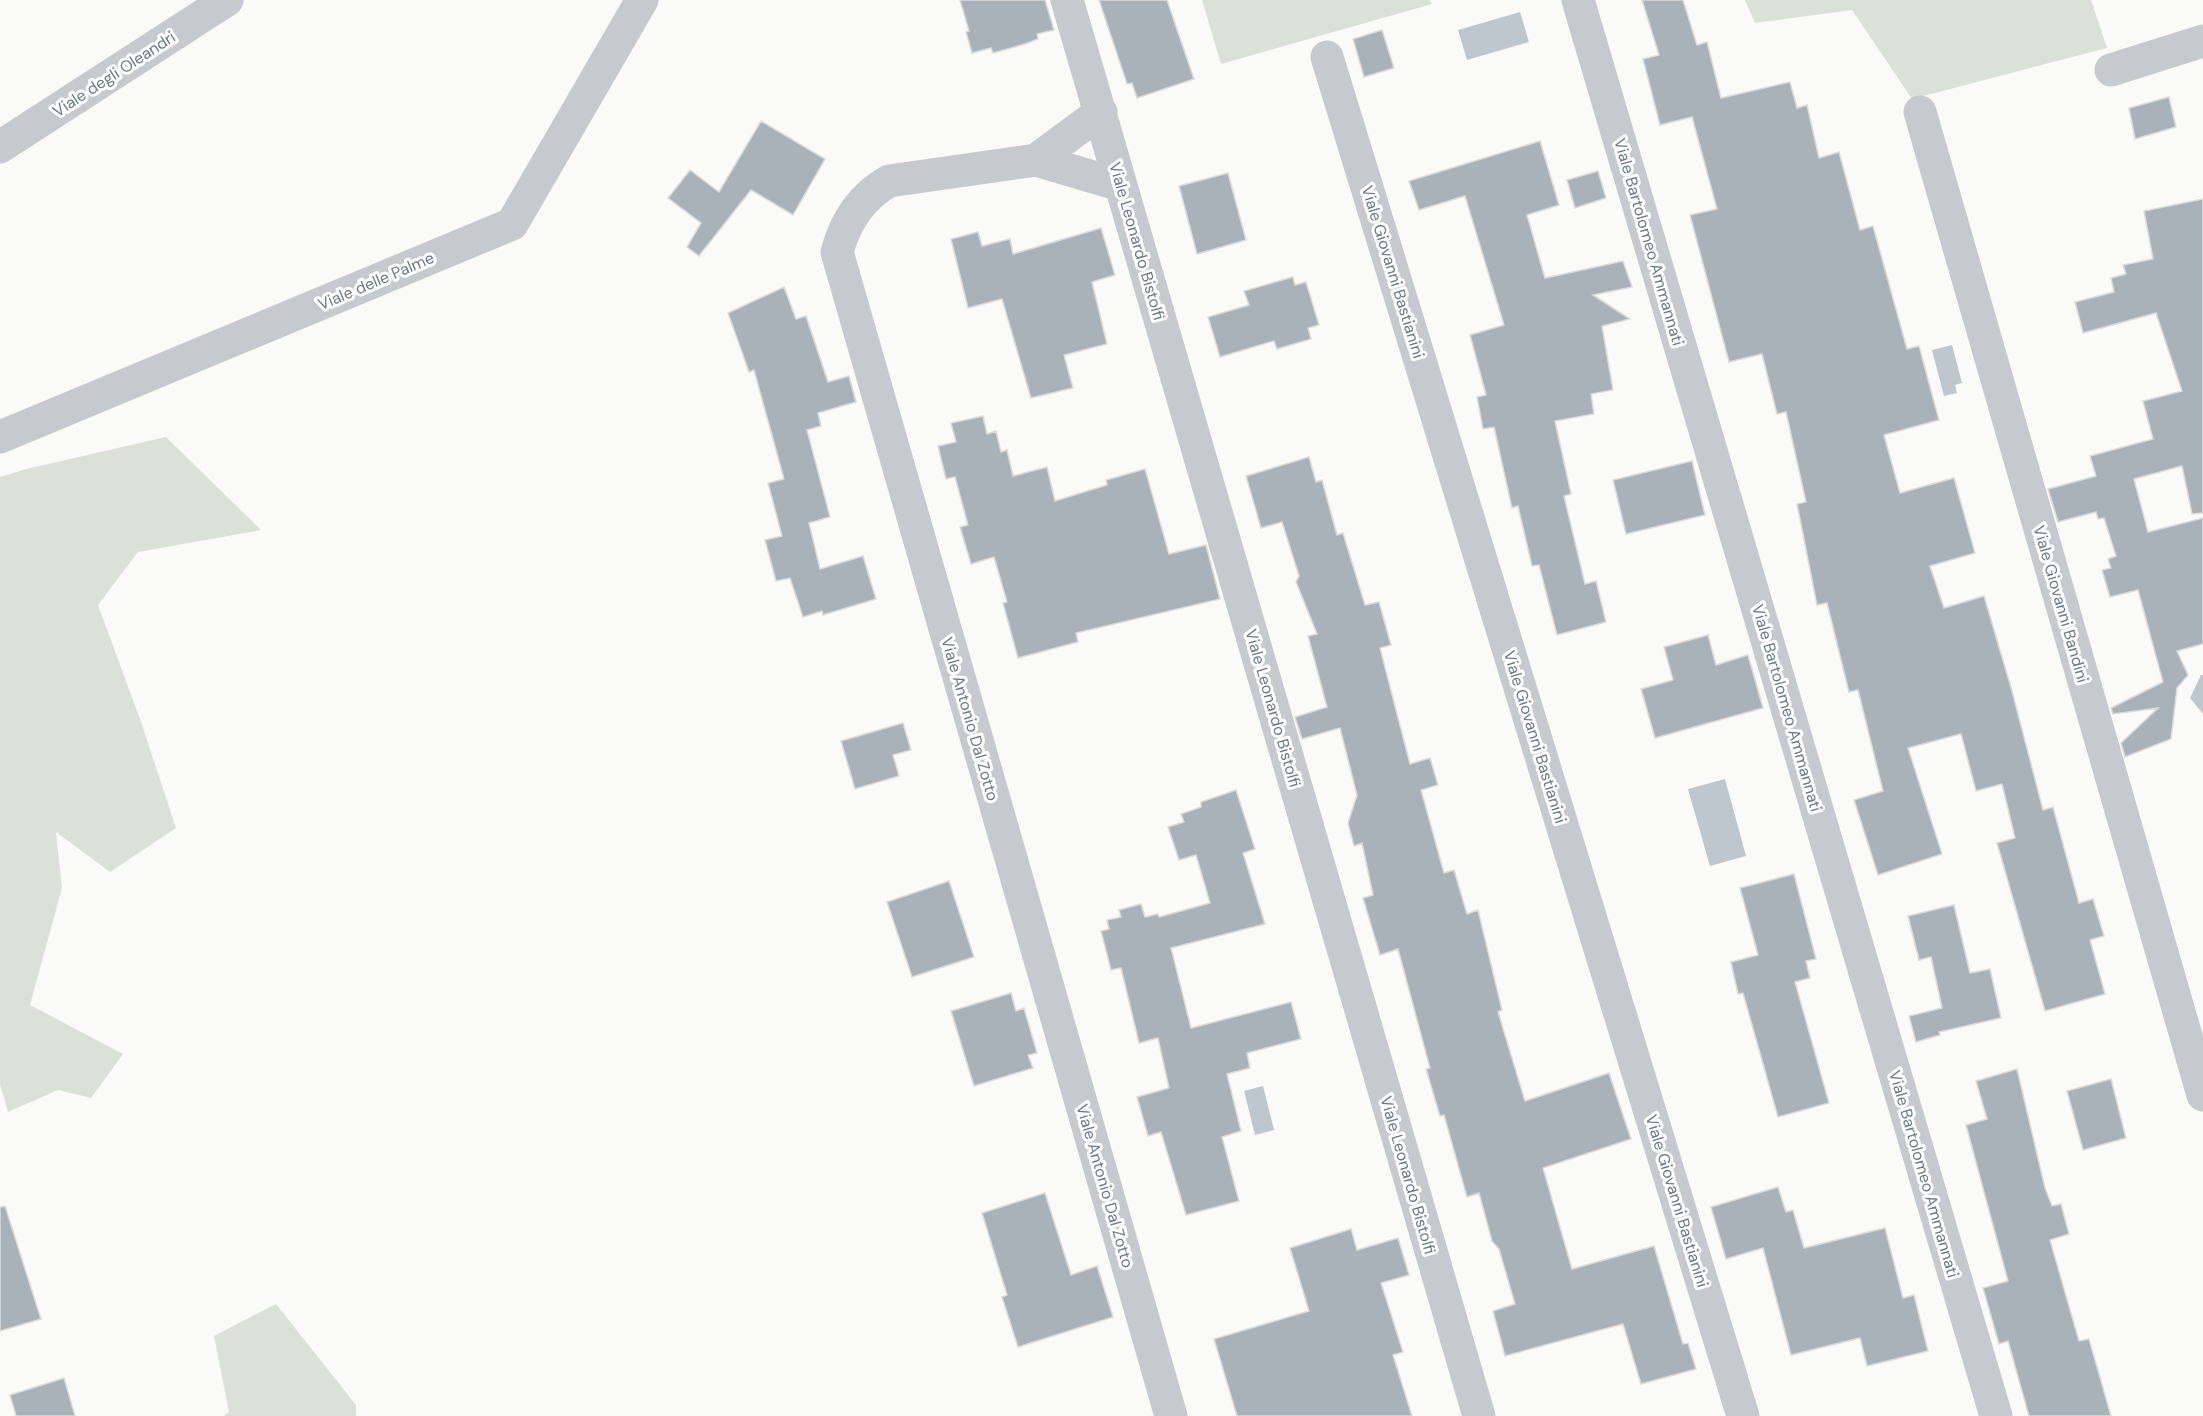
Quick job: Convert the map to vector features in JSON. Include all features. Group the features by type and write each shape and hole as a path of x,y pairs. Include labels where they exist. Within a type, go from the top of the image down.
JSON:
{"street":[{"name":"Viale degli Oleandri","path":"2,139 227,0"},
{"name":"Viale delle Palme","path":"0,437 512,224 642,0"},
{"name":"Viale Leonardo Bistolfi","path":"1067,0 1479,1416"},
{"name":"Viale Bartolomeo Ammannati","path":"1578,0 1996,1416"},
{"path":"2111,70 2203,41"},
{"name":"Viale Giovanni Bastianini","path":"1328,57 1743,1416"},
{"name":"Viale Antonio Dal Zotto","path":"1036,160 1101,112"},
{"name":"Viale Giovanni Bandini","path":"1920,112 2203,1095"},
{"name":"Viale Antonio Dal Zotto","path":"1120,185 1036,160 889,181 870,192 843,229 837,252 1171,1416"}],"shaded area":[{"path":"1202,0 1430,0 1432,4 1221,64"},
{"path":"1745,0 2091,0 2107,48 1912,99 1852,10 1755,23"},
{"path":"1520,12 1529,42 1467,60 1458,30"},
{"path":"1952,345 1962,383 1955,385 1957,393 1944,396 1932,350"},
{"path":"166,437 261,530 138,552 98,605 140,719 176,828 110,872 56,832 62,888 30,1005 123,1054 91,1098 58,1090 8,1112 0,1084 0,477"},
{"path":"2203,675 2203,714 2190,698"},
{"path":"1725,779 1746,856 1710,866 1688,789"},
{"path":"1263,1086 1274,1130 1255,1135 1244,1091"},
{"path":"276,1304 356,1405 356,1416 224,1416 229,1412 214,1336"}],"building":[{"path":"960,0 1045,0 1054,30 1037,34 1038,39 1025,44 993,53 991,48 972,53 966,32 969,31"},
{"path":"1099,0 1167,0 1194,79 1137,98 1132,83 1127,84"},
{"path":"1642,0 1683,0 1697,45 1707,42 1721,98 1790,82 1797,108 1807,105 1819,158 1839,152 1860,230 1873,226 1907,349 1919,346 1939,420 1884,435 1900,493 1954,478 1975,553 1930,566 1944,608 1984,596 2043,810 2053,807 2079,903 2093,899 2104,936 2090,940 2105,994 2045,1011 1997,843 2015,838 2002,784 1976,791 1961,734 1908,748 1942,854 1878,875 1854,800 1883,791 1858,690 1849,692 1827,603 1817,605 1797,504 1806,502 1786,412 1777,414 1762,354 1729,362 1690,215 1717,209 1692,117 1660,125 1643,59 1659,55"},
{"path":"1382,30 1394,68 1364,77 1353,39"},
{"path":"2169,97 2176,127 2135,139 2129,108"},
{"path":"761,121 825,159 793,215 751,190 699,256 687,247 701,223 668,198 690,170 719,192"},
{"path":"1540,141 1559,205 1527,215 1545,278 1623,261 1632,287 1593,295 1630,319 1602,326 1613,390 1591,394 1594,414 1555,421 1571,494 1564,496 1585,584 1596,581 1606,622 1557,635 1539,565 1532,566 1518,506 1512,508 1494,427 1483,429 1477,397 1486,395 1470,335 1504,325 1465,196 1419,210 1409,181"},
{"path":"1598,171 1606,198 1575,208 1567,180"},
{"path":"1228,173 1246,240 1197,254 1179,186"},
{"path":"2203,199 2203,513 2192,514 2182,466 2134,479 2148,532 2203,518 2203,644 2177,651 2188,675 2177,688 2171,739 2125,757 2121,743 2158,708 2113,714 2111,708 2163,682 2138,590 2110,597 2102,570 2111,568 2108,559 2116,556 2104,518 2098,519 2096,512 2058,522 2048,489 2096,476 2090,456 2153,439 2143,401 2182,391 2156,313 2083,333 2075,302 2114,292 2111,278 2126,274 2123,265 2153,259 2144,211"},
{"path":"1101,228 1115,275 1092,282 1107,344 1064,355 1073,388 1031,398 1002,299 968,308 951,239 978,232 982,246 1010,239 1013,254"},
{"path":"1293,277 1295,285 1306,282 1319,325 1308,328 1311,339 1277,349 1274,341 1220,357 1208,317 1249,305 1244,291"},
{"path":"784,287 796,319 806,316 828,382 849,376 856,402 818,413 821,426 807,430 830,517 809,523 820,569 863,556 876,599 823,615 822,611 803,617 790,578 776,581 765,540 782,536 768,483 784,479 754,370 749,372 728,313"},
{"path":"983,416 987,434 996,431 1001,452 1007,450 1013,476 1047,467 1055,501 1107,485 1106,480 1145,469 1169,554 1206,545 1220,599 1076,633 1078,642 1018,658 1003,603 1007,602 994,557 971,564 960,527 968,525 955,477 946,479 938,446 956,442 951,423"},
{"path":"1309,457 1316,482 1322,480 1337,535 1343,533 1365,605 1379,602 1391,645 1380,648 1410,764 1430,758 1438,785 1421,790 1444,873 1454,870 1467,914 1478,910 1502,1010 1498,1012 1525,1101 1609,1073 1631,1139 1543,1168 1572,1269 1654,1246 1683,1344 1688,1343 1696,1369 1641,1384 1623,1324 1505,1356 1493,1311 1515,1304 1499,1249 1492,1241 1479,1193 1467,1197 1444,1115 1440,1116 1426,1069 1430,1068 1398,949 1380,955 1363,898 1373,895 1362,843 1354,846 1348,823 1357,795 1340,728 1302,739 1295,717 1327,707 1308,636 1317,634 1296,582 1299,576 1282,522 1261,528 1246,476"},
{"path":"1692,461 1705,515 1626,534 1613,480"},
{"path":"1708,635 1716,665 1748,655 1763,708 1655,738 1641,689 1673,680 1664,647"},
{"path":"903,723 911,750 893,755 899,776 855,789 841,741"},
{"path":"1236,790 1255,849 1243,853 1265,924 1171,948 1191,1028 1291,1002 1301,1039 1247,1053 1250,1068 1227,1074 1241,1131 1222,1137 1239,1201 1186,1215 1161,1132 1148,1136 1137,1097 1169,1088 1158,1038 1139,1043 1121,968 1111,970 1101,931 1109,929 1107,920 1121,917 1119,910 1141,904 1145,917 1158,914 1159,917 1210,903 1196,855 1179,860 1168,827 1184,822 1181,814 1201,807 1201,802"},
{"path":"1794,874 1816,959 1806,961 1810,978 1795,982 1829,1103 1778,1117 1743,993 1738,994 1731,962 1758,955 1740,888"},
{"path":"949,881 974,957 912,977 887,902"},
{"path":"1954,905 1970,973 1990,969 2001,1018 1939,1032 1940,1035 1916,1042 1909,1016 1942,1008 1931,957 1919,960 1908,916"},
{"path":"1011,993 1016,1011 1024,1008 1037,1053 1028,1055 1033,1068 974,1086 951,1011"},
{"path":"2017,1069 2045,1188 2052,1206 2061,1204 2069,1234 2050,1240 2079,1341 2089,1339 2111,1416 2029,1416 2008,1341 1999,1344 1983,1288 2008,1281 1966,1125 1987,1119 1976,1081"},
{"path":"2111,1079 2126,1138 2083,1150 2067,1091"},
{"path":"1778,1187 1786,1212 1793,1210 1804,1248 1885,1228 1903,1298 1914,1295 1928,1351 1867,1366 1860,1338 1791,1355 1763,1248 1726,1259 1711,1207"},
{"path":"1045,1193 1071,1275 1097,1266 1113,1317 1018,1347 1002,1297 1007,1295 982,1213"},
{"path":"5,1206 41,1319 0,1331 0,1207"},
{"path":"1351,1229 1357,1250 1398,1238 1409,1275 1381,1283 1403,1352 1393,1355 1412,1416 1237,1416 1214,1339 1309,1311 1290,1248"},
{"path":"64,1378 75,1416 16,1416 10,1395"}]}
